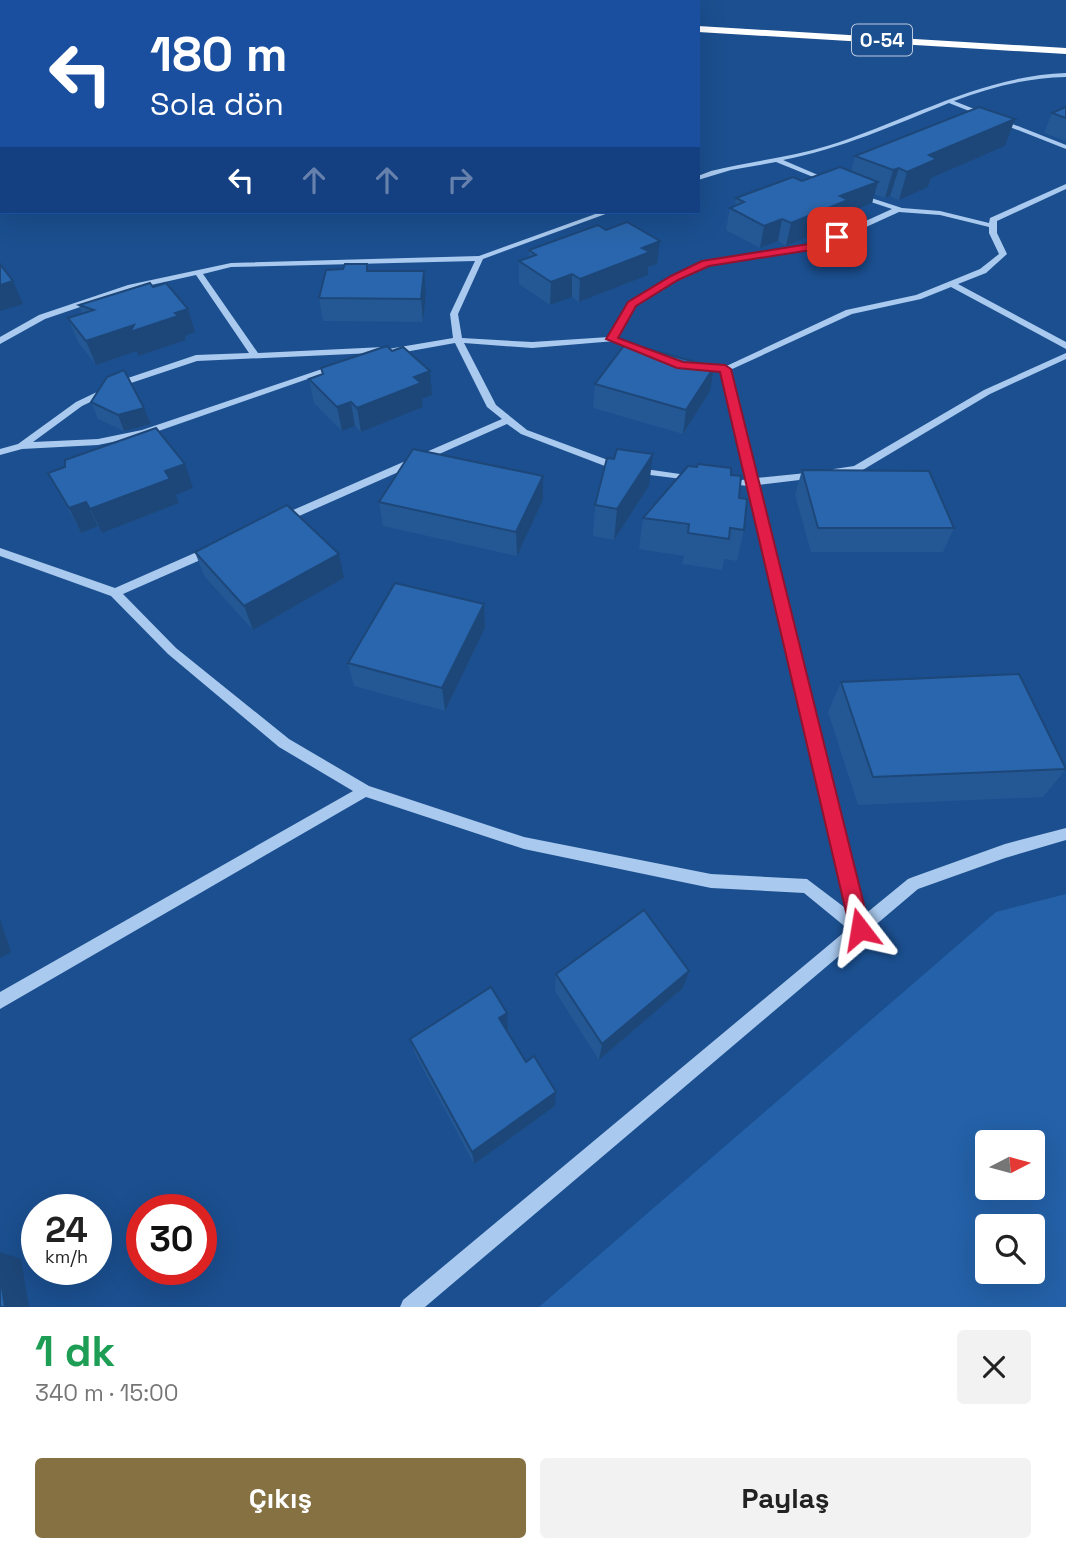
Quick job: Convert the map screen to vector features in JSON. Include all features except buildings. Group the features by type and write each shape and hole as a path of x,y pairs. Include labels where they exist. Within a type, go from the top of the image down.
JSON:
{"highway":[{"path":"700,18 722,19"},
{"name":"O-54","path":"838,26 1066,40"},
{"name":"O-54","path":"700,29 1066,51"}],"street":[{"path":"1024,71 1066,75"},
{"path":"700,178 832,147 1021,77 1052,74"},
{"path":"951,102 1066,147"},
{"path":"778,161 838,186"},
{"path":"860,929 752,482 719,368 849,312 898,302 983,271 1003,254 993,233 993,220 1066,186"},
{"path":"849,190 898,209 940,213 993,226"},
{"path":"612,339 632,304 674,278 706,264 817,246 898,209"},
{"path":"0,341 42,317 131,287 232,265 480,258 601,214"},
{"path":"480,258 454,314 458,340 492,407 524,432 622,469 712,481"},
{"path":"198,273 256,356"},
{"path":"952,284 1066,346"},
{"path":"22,446 79,404 125,382 196,358 391,349 458,340 531,345 612,339 622,344"},
{"path":"0,453 22,446 98,442 144,433 391,349"},
{"path":"738,483 857,469 987,393 1066,356"},
{"path":"267,526 508,420"},
{"path":"114,593 216,548"},
{"path":"0,552 114,593 172,651 284,743 365,791 524,842 711,881 807,886 860,929"},
{"path":"0,1001 365,791"},
{"path":"410,1307 478,1247 913,884 1004,851 1066,834"}],"shaded area":[{"path":"1066,894 1066,1307 539,1307 996,912"}],"route":[{"path":"837,237 817,246 706,264 674,278 632,304 612,339 643,353 681,365 725,369 860,929"}]}
